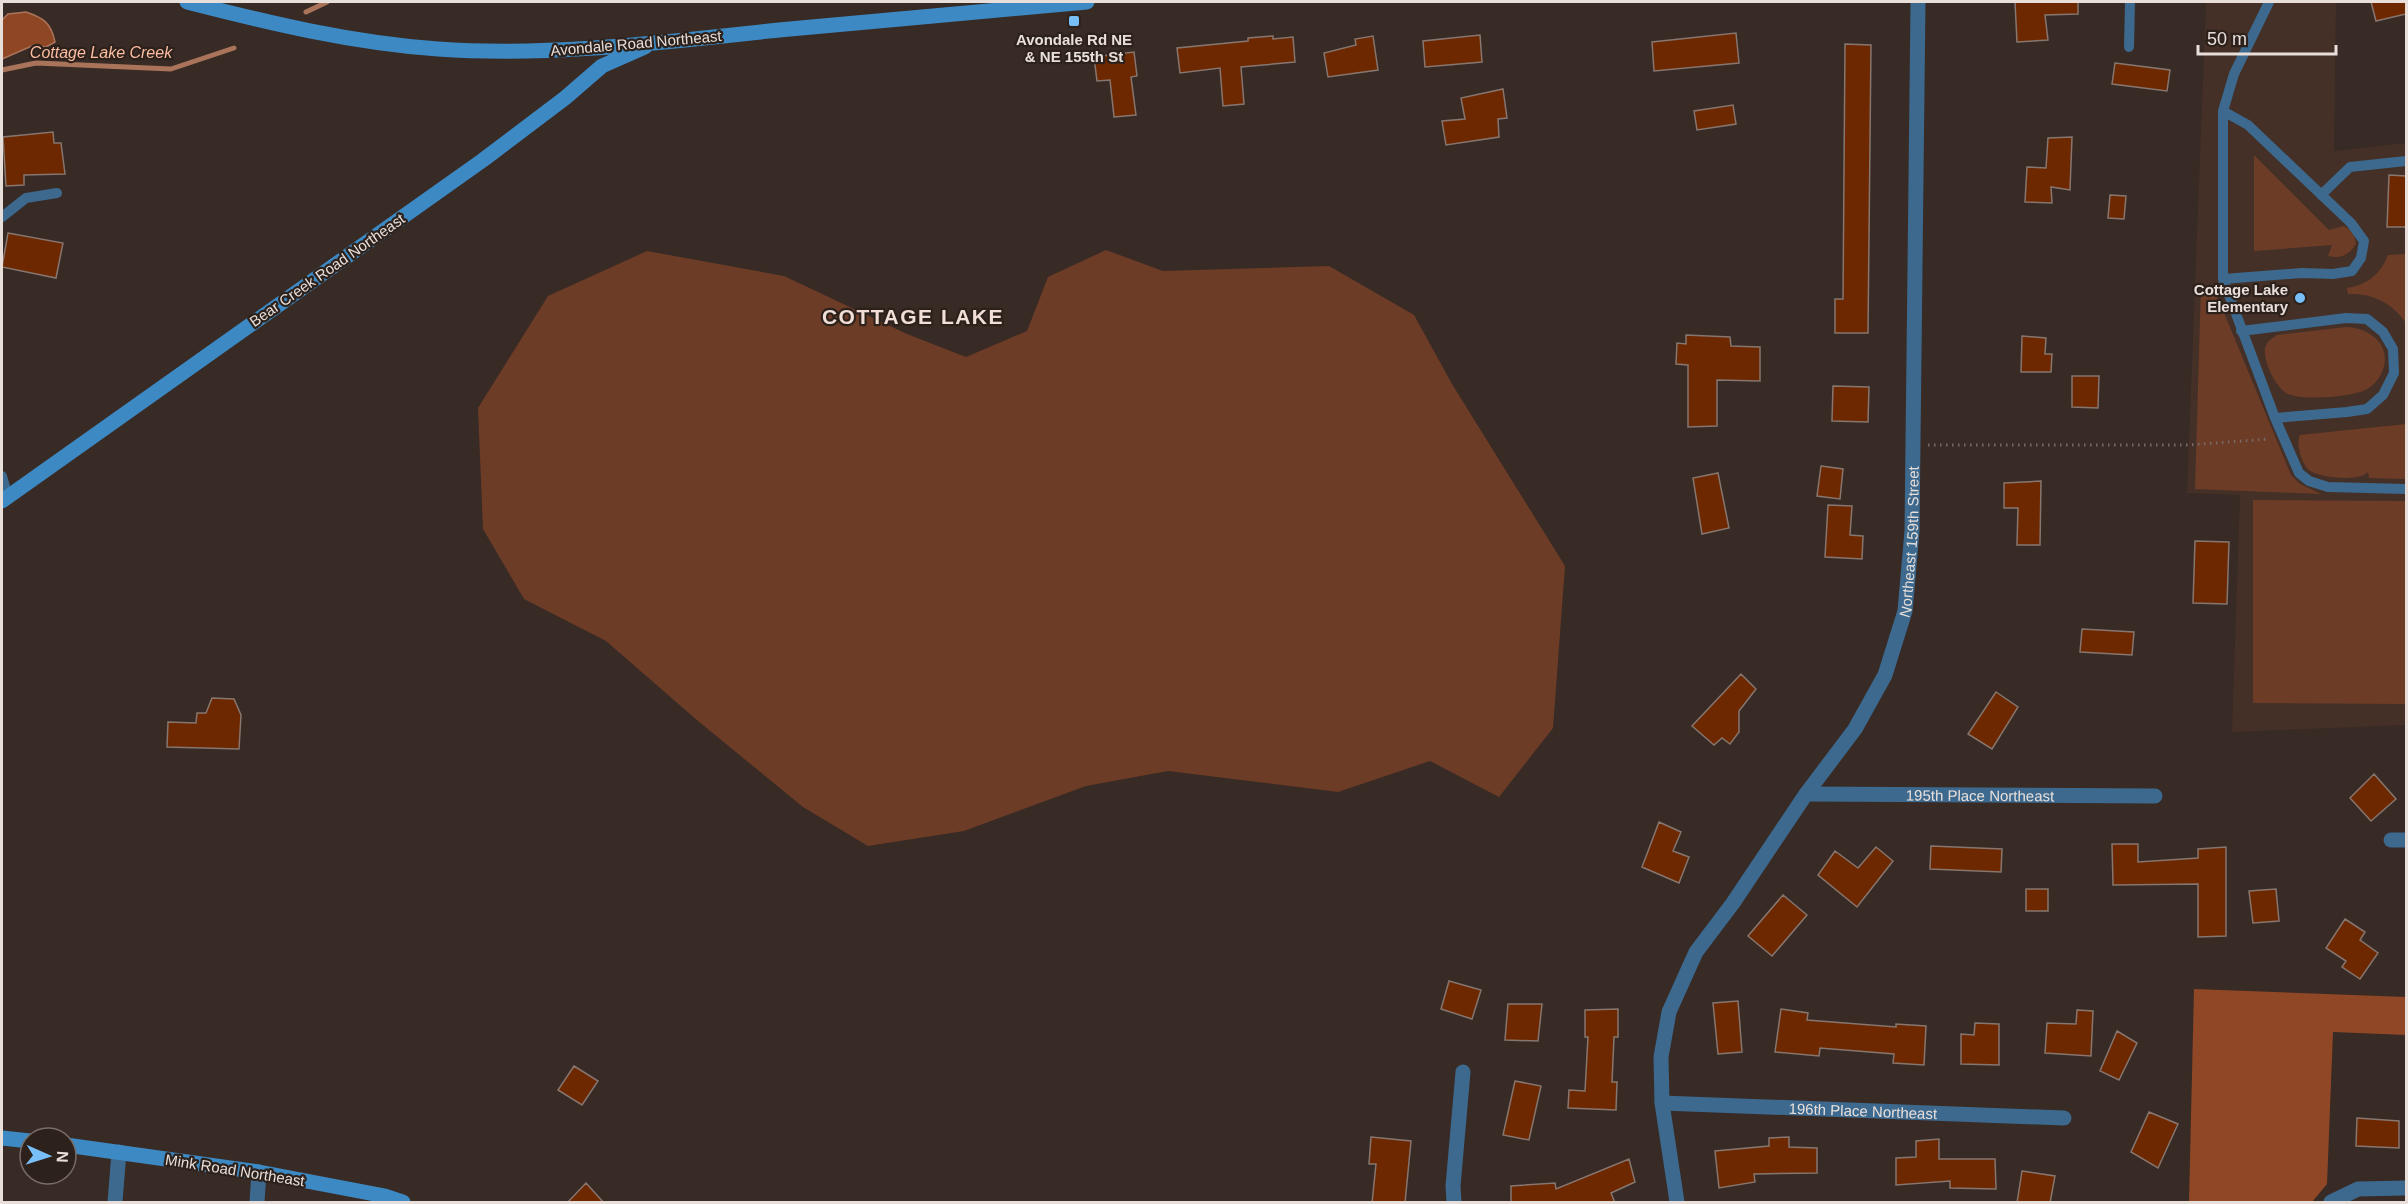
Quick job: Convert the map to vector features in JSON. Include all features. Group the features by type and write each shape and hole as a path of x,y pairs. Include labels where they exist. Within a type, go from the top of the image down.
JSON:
{"street":[{"name":"Avondale Road Northeast","path":"187,2 303,30 437,49 527,51 654,43 967,11 1080,2"},
{"name":"Northeast 159th Street","path":"1677,1203 1662,1103 1661,1057 1669,1012 1696,952 1806,794 1855,729 1885,675 1905,611 1912,531 1911,447 1918,2"},
{"name":"Bear Creek Road Northeast","path":"5,499 483,160 565,98 602,66 654,43"},
{"name":"195th Place Northeast","path":"1806,794 2155,796"},
{"path":"1454,1203 1453,1186 1463,1072"},
{"name":"196th Place Northeast","path":"1662,1103 2064,1119"},
{"path":"2,1138 18,1140"},
{"name":"Mink Road Northeast","path":"78,1147 259,1172 385,1196 403,1203"},
{"path":"115,1203 119,1152"},
{"path":"257,1203 259,1172"},
{"path":"2331,1203 2358,1189 2406,1188"}],"lane":[{"path":"2129,47 2130,2"},
{"path":"2269,2 2235,74 2223,111 2223,279 2275,418 2299,473 2309,481 2328,487 2406,489"},
{"path":"2223,111 2248,125 2351,223 2364,241 2361,258 2352,271 2223,279"},
{"path":"2321,195 2350,167 2406,161"},
{"path":"2,217 26,198 57,193"},
{"path":"2241,331 2346,318 2367,319 2383,332 2394,349 2394,374 2382,395 2367,409 2275,418"},
{"path":"2,476 5,499"}],"path":[{"path":"1911,447 1932,444 2188,445 2283,438"}],"shaded area":[{"name":"Cottage Lake Elementary","path":"2206,2 2336,2 2334,151 2406,143 2406,725 2232,732 2240,495 2187,493"},
{"path":"26,12 46,22 55,42 46,47 34,45 2,59 2,20 8,14"},
{"path":"2254,155 2329,230 2344,226 2351,232 2356,244 2350,251 2337,257 2328,256 2332,245 2254,251"},
{"path":"1106,250 1163,271 1329,266 1414,315 1452,384 1565,566 1553,728 1499,797 1430,761 1338,792 1168,771 1086,786 964,831 868,846 803,807 698,721 606,641 524,599 483,529 478,408 548,296 647,251 784,276 907,334 966,357 1027,331 1048,277"},
{"path":"2406,254 2406,323 2395,310 2374,297 2348,294 2347,288 2372,278 2388,255"},
{"path":"2201,286 2213,286 2291,475 2300,484 2321,494 2195,489"},
{"path":"2346,327 2371,335 2382,346 2385,362 2381,375 2374,383 2366,390 2356,393 2324,397 2301,397 2282,390 2274,379 2266,360 2265,348 2270,340 2277,335"},
{"path":"2406,424 2406,479 2369,478 2368,472 2348,478 2321,475 2309,470 2300,453 2300,435"},
{"path":"2253,500 2406,501 2406,704 2253,703"},
{"path":"2194,989 2406,997 2406,1035 2333,1032 2327,1184 2312,1202 2189,1202"}],"building":[{"path":"2015,2 2078,2 2078,14 2045,15 2048,40 2017,42"},
{"path":"2371,2 2406,2 2406,14 2376,21"},
{"path":"1736,33 1739,63 1654,71 1652,42"},
{"path":"1480,35 1482,62 1425,67 1423,41"},
{"path":"1273,36 1273,39 1293,37 1295,62 1241,67 1244,104 1223,106 1220,68 1180,73 1177,48 1248,41 1248,38"},
{"path":"1373,36 1378,70 1328,77 1324,53 1356,45 1355,39"},
{"path":"1845,44 1871,45 1868,333 1835,333 1835,299 1843,299"},
{"path":"1134,52 1137,76 1131,77 1136,115 1114,117 1110,80 1097,81 1094,57"},
{"path":"2115,63 2170,70 2167,91 2112,84"},
{"path":"1503,89 1507,118 1498,119 1499,137 1446,145 1442,121 1465,119 1461,98"},
{"path":"1733,105 1736,124 1697,130 1694,111"},
{"path":"53,132 54,143 61,143 65,174 24,175 24,185 6,186 3,137"},
{"path":"2072,137 2070,190 2051,187 2052,203 2025,202 2027,167 2046,168 2048,138"},
{"path":"2389,175 2406,176 2406,227 2387,227"},
{"path":"2110,195 2126,196 2124,219 2108,218"},
{"path":"8,233 63,243 56,278 2,267"},
{"path":"1686,335 1730,337 1731,346 1760,347 1760,381 1717,380 1717,426 1688,427 1688,365 1676,364 1677,343 1686,344"},
{"path":"2022,336 2046,338 2045,354 2052,354 2051,372 2021,372"},
{"path":"2072,376 2099,376 2098,408 2072,407"},
{"path":"1833,386 1869,387 1868,422 1832,421"},
{"path":"1821,466 1843,469 1840,499 1817,496"},
{"path":"1718,473 1729,528 1702,534 1693,478"},
{"path":"2041,481 2040,545 2017,545 2018,508 2004,508 2004,483"},
{"path":"1828,505 1852,506 1850,535 1863,536 1862,559 1825,557"},
{"path":"2195,541 2229,542 2227,604 2193,603"},
{"path":"2082,629 2134,632 2132,655 2080,652"},
{"path":"1741,674 1756,689 1739,711 1739,732 1730,744 1722,738 1714,745 1692,726"},
{"path":"1996,692 2018,707 1992,749 1968,734"},
{"path":"212,698 234,699 241,715 239,749 167,747 168,722 196,723 197,713 206,713"},
{"path":"2374,774 2396,799 2371,821 2350,798"},
{"path":"1659,822 1681,832 1673,851 1689,857 1679,883 1642,867"},
{"path":"2112,844 2138,844 2138,862 2198,858 2198,849 2226,847 2226,936 2198,937 2198,884 2113,885"},
{"path":"1931,846 2002,849 2001,872 1930,869"},
{"path":"1876,847 1893,861 1857,907 1818,875 1835,851 1858,868"},
{"path":"2026,889 2048,889 2048,911 2026,911"},
{"path":"2276,889 2279,921 2253,923 2249,891"},
{"path":"1783,895 1807,915 1772,956 1748,936"},
{"path":"2345,919 2365,932 2360,940 2378,953 2360,979 2342,967 2346,961 2326,948"},
{"path":"1449,981 1481,990 1472,1019 1441,1009"},
{"path":"1738,1001 1742,1052 1718,1054 1713,1003"},
{"path":"1508,1004 1542,1004 1538,1041 1505,1040"},
{"path":"1618,1009 1618,1037 1614,1037 1612,1082 1617,1082 1616,1110 1568,1108 1569,1090 1585,1091 1588,1037 1585,1037 1585,1010"},
{"path":"1781,1009 1808,1013 1807,1020 1896,1027 1896,1024 1926,1026 1924,1065 1893,1063 1894,1054 1820,1048 1819,1056 1775,1052"},
{"path":"2077,1010 2093,1011 2091,1056 2045,1053 2047,1023 2076,1024"},
{"path":"1975,1023 1999,1024 1999,1065 1961,1064 1961,1034 1974,1035"},
{"path":"2117,1031 2137,1043 2119,1080 2100,1071"},
{"path":"574,1066 598,1081 582,1105 558,1090"},
{"path":"1515,1081 1541,1086 1529,1140 1503,1135"},
{"path":"2149,1112 2178,1124 2158,1168 2131,1152"},
{"path":"2357,1118 2399,1121 2399,1148 2356,1146"},
{"path":"1371,1137 1411,1141 1405,1203 1372,1203 1376,1164 1369,1164"},
{"path":"1789,1137 1789,1147 1817,1148 1817,1173 1754,1174 1755,1182 1719,1188 1715,1151 1769,1146 1769,1138"},
{"path":"1939,1139 1939,1159 1995,1159 1996,1189 1950,1188 1950,1181 1896,1185 1896,1158 1916,1157 1916,1141"},
{"path":"1629,1159 1635,1182 1611,1193 1615,1203 1511,1203 1511,1186 1555,1183 1556,1189"},
{"path":"2022,1171 2055,1176 2050,1203 2017,1203"},
{"path":"586,1183 604,1203 567,1203"}],"waterway":[{"name":"Cottage Lake Creek","path":"306,12 327,2"},
{"name":"Cottage Lake Creek","path":"2,70 36,63 171,69 234,48"}],"place":[{"name":"Avondale Rd NE & NE 155th St","path":"1074,21"},
{"name":"Cottage Lake Elementary","path":"2300,298"}],"district":[{"name":"COTTAGE LAKE","path":"913,316"}]}
